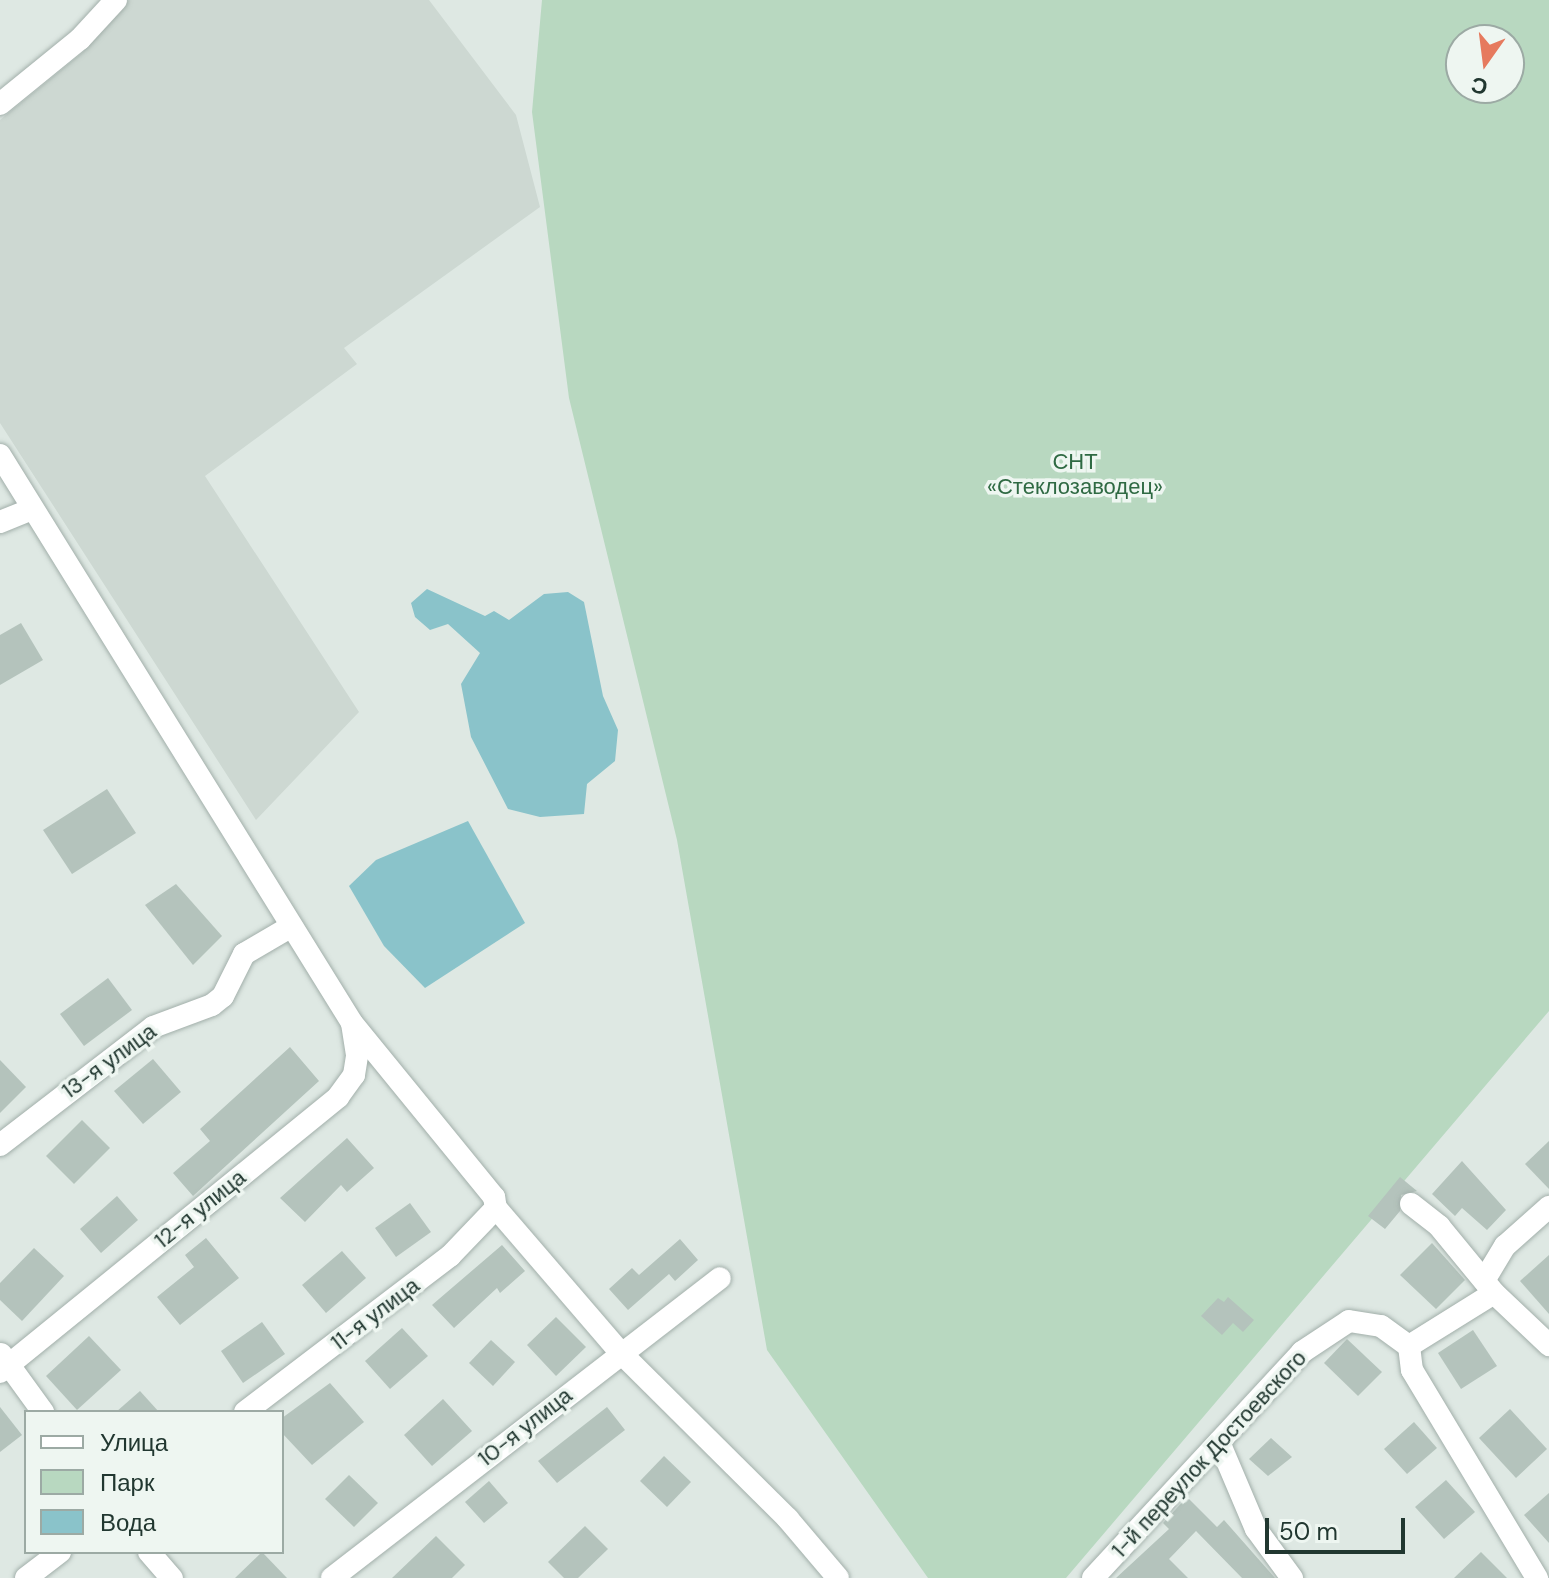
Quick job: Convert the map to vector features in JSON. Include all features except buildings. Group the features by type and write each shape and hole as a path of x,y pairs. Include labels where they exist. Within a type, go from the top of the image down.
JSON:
{"street":[{"path":"0,104 80,39 116,0"},
{"path":"0,455 352,1023 494,1197 496,1208 620,1352 788,1519 838,1578"},
{"path":"0,522 33,509"},
{"name":"13-я улица","path":"0,1145 153,1027 212,1005 223,996 244,954 290,927"},
{"name":"12-я улица","path":"3,1363 338,1097 354,1075 357,1055 352,1023"},
{"path":"1411,1204 1439,1226 1489,1286 1549,1345"},
{"path":"1537,1578 1412,1370 1409,1346 1489,1286 1505,1246 1549,1207"},
{"name":"11-я улица","path":"248,1410 450,1256 496,1208"},
{"name":"10-я улица","path":"332,1578 620,1352 720,1278"},
{"name":"1-й переулок Достоевского","path":"1093,1578 1302,1352 1349,1321 1381,1326 1409,1346"},
{"path":"3,1363 41,1410"},
{"path":"1219,1442 1256,1529 1292,1578"},
{"path":"26,1578 57,1554"},
{"path":"151,1554 172,1578"}],"shaded area":[{"path":"129,0 429,0 516,115 540,207 344,348 357,364 205,476 359,712 256,820 0,423 0,120 82,53"}],"green space":[{"name":"СНТ «Стеклозаводец»","path":"542,0 1549,0 1549,1011 1066,1578 928,1578 767,1350 677,840 569,398 532,112"}],"water":[{"path":"427,589 485,616 494,611 509,620 544,594 568,592 584,602 603,696 618,730 615,761 587,784 584,814 540,817 508,809 471,737 461,684 480,653 448,624 430,630 415,617 411,603"},
{"path":"468,821 525,923 425,988 384,946 349,886 376,860"}]}
